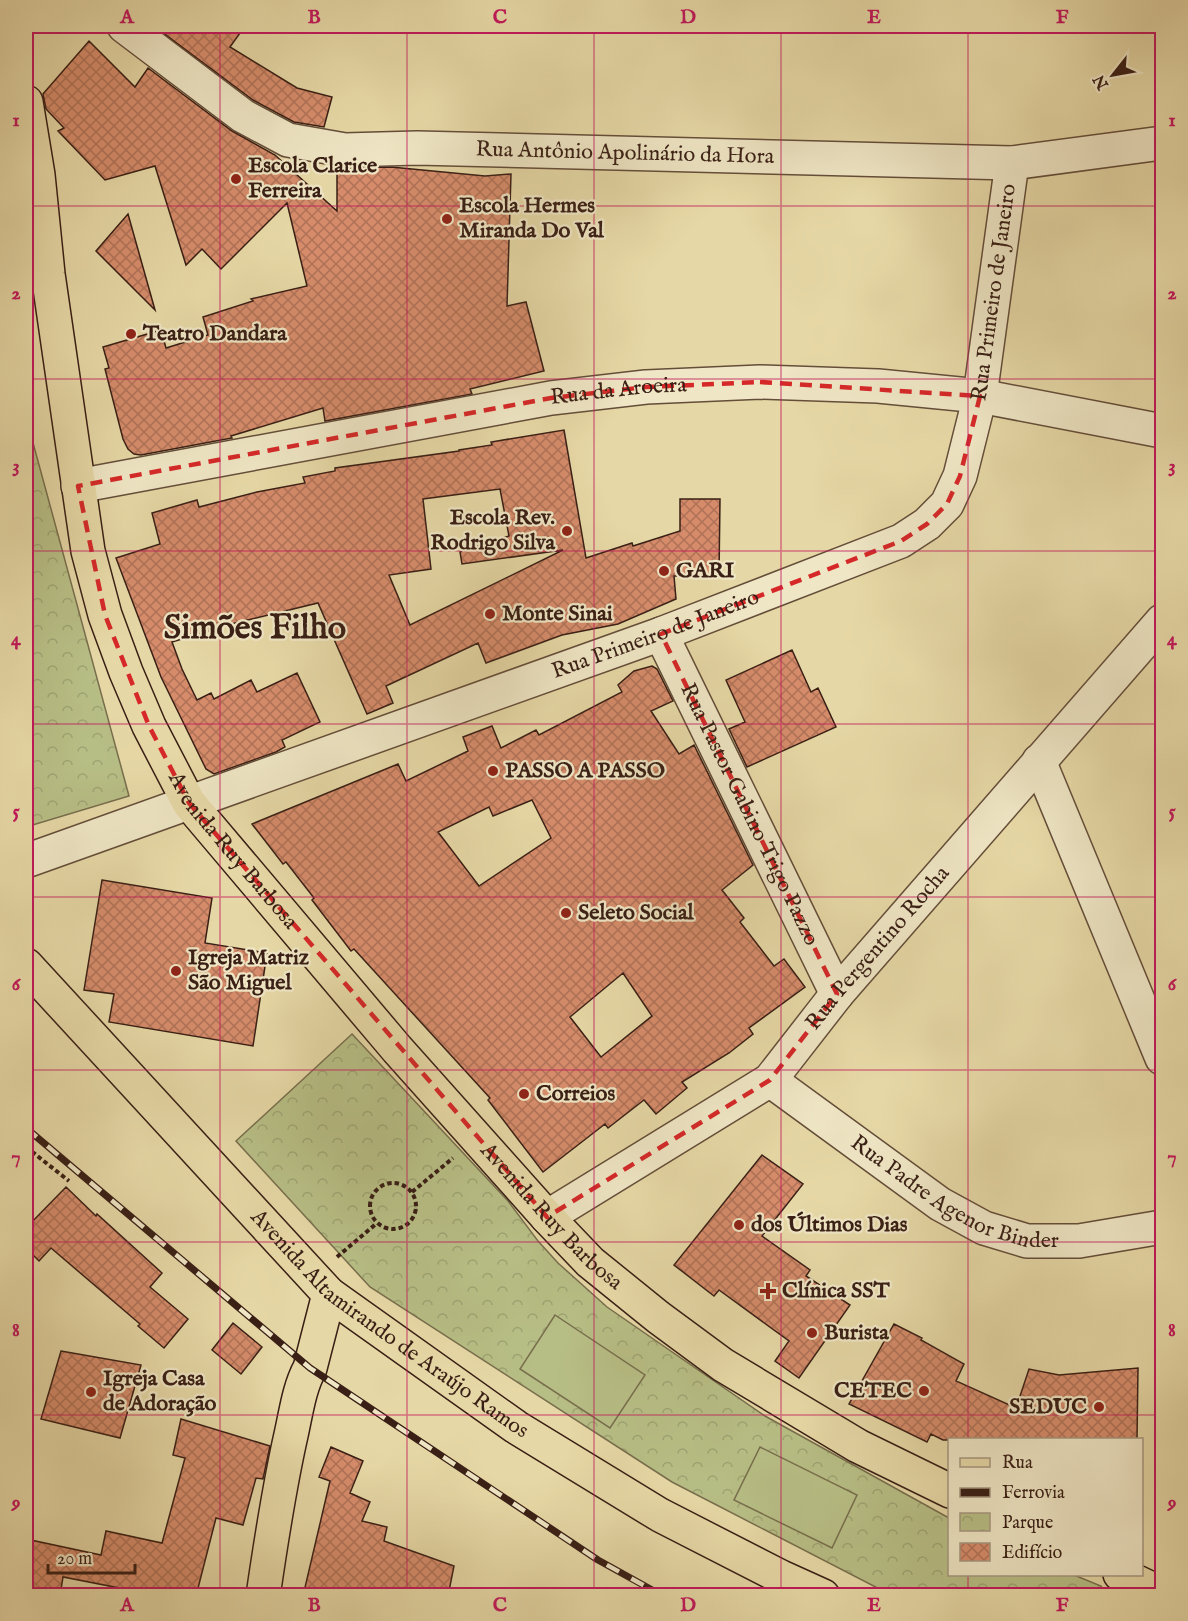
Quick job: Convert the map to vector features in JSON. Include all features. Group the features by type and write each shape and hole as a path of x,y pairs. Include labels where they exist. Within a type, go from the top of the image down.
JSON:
{"main road":[{"name":"Avenida Ruy Barbosa","path":"26,102 38,175 37,281 78,486 88,551 109,625 126,672 149,726 189,803 397,1049 590,1262 658,1317 723,1365 858,1446 948,1490"},
{"name":"Avenida Altamirando de Araújo Ramos","path":"26,965 321,1285 516,1427 545,1445 660,1515 823,1596"},
{"path":"263,1596 278,1497 305,1377 310,1368 321,1285"}],"street":[{"name":"Rua Antônio Apolinário da Hora","path":"124,26 243,116 288,140 345,150 417,148 1012,163 1162,143"},
{"name":"Rua Primeiro de Janeiro","path":"26,861 660,634 901,541 927,524 947,504 960,476 981,396 1012,163"},
{"name":"Rua da Aroeira","path":"78,486 551,398 646,387 760,382 878,386 981,396 1162,431"},
{"name":"Rua Pergentino Rocha","path":"547,1217 770,1080 837,994 1162,621"},
{"name":"Rua Pastor Gabino Trigo Pazzo","path":"660,634 837,994"},
{"path":"1039,760 1162,1058"},
{"name":"Rua Padre Agenor Binder","path":"770,1080 940,1204 984,1228 1027,1241 1058,1241 1162,1227"}],"path":[{"path":"412,1192 476,1138"},
{"path":"26,1147 69,1181"},
{"path":"389,1183 402,1184 412,1192 417,1205 414,1219 403,1228 389,1230 376,1223 370,1212 370,1199 378,1188 389,1183"},
{"path":"321,1285 376,1223"}],"highlighted area":[{"path":"760,382 980,396 960,476 947,504 927,524 901,541 661,634 837,994 770,1080 547,1217 189,803 149,726 105,615 78,486 551,398 646,387"}],"green space":[{"path":"26,417 129,796 26,827"},
{"path":"352,1034 508,1201 558,1263 607,1307 765,1416 948,1517 948,1576 1076,1576 1101,1586 1106,1595 891,1595 672,1482 370,1287 236,1141"},
{"path":"555,1315 645,1375 610,1428 520,1369"},
{"path":"760,1447 857,1495 832,1548 734,1500"}],"building":[{"path":"154,26 245,26 230,47 297,88 332,97 324,127 294,122 253,100"},
{"path":"89,41 135,87 148,68 232,131 275,155 337,211 337,168 391,167 485,176 511,174 507,306 526,302 544,371 470,389 472,394 325,421 323,408 231,436 232,438 141,455 134,454 128,449 123,439 105,369 109,368 103,347 161,330 166,348 208,335 203,317 253,301 251,299 307,286 287,203 221,269 202,249 186,265 155,166 105,180 58,131 64,128 46,109 43,94"},
{"path":"128,214 155,310 96,251"},
{"path":"564,430 586,558 680,531 680,499 720,499 719,576 674,576 676,599 618,624 562,635 486,663 478,643 386,686 393,703 367,714 318,603 231,624 172,642 197,700 211,693 214,699 251,680 257,692 297,673 320,722 282,740 285,747 276,752 214,774 206,769 161,677 116,558 160,544 152,513 197,500 199,507 257,492 305,483 303,477 335,471 335,468 459,451 492,445 491,442","holes":["500,489 509,536 460,552 462,564 563,550 410,625 389,575 431,569 423,499"]},
{"path":"792,650 811,692 818,688 836,727 747,767 729,729 745,722 726,680"},
{"path":"652,666 657,669 673,701 651,711 679,754 694,745 753,865 722,890 744,918 740,922 774,966 784,959 805,987 749,1028 753,1034 729,1053 682,1082 687,1088 656,1114 644,1100 608,1128 605,1124 543,1172 488,1100 490,1098 354,949 351,951 286,862 283,864 252,824 398,764 406,781 468,751 463,737 492,726 501,748 536,730 539,735 622,692 618,685 634,671","holes":["532,800 551,838 479,886 438,832 489,807 493,816","623,973 652,1016 601,1057 570,1017"]},
{"name":"Igreja Matriz São Miguel","path":"102,880 212,898 205,943 267,953 253,1046 109,1022 114,994 84,990"},
{"path":"762,1155 803,1184 762,1236 810,1270 806,1276 850,1305 799,1378 775,1361 789,1341 719,1290 714,1296 674,1265"},
{"path":"66,1187 162,1273 150,1287 188,1319 164,1348 138,1326 140,1324 51,1248 39,1261 26,1248 26,1228"},
{"path":"233,1323 262,1347 241,1374 212,1350"},
{"path":"894,1324 964,1364 956,1381 1016,1408 1029,1369 1059,1375 1138,1368 1137,1438 948,1438 948,1440 943,1440 931,1434 927,1442 849,1404"},
{"name":"Igreja Casa de Adoração","path":"61,1351 141,1365 120,1438 41,1419"},
{"path":"181,1419 270,1446 263,1479 256,1478 243,1525 216,1518 196,1596 166,1596 145,1590 145,1593 63,1577 60,1596 26,1596 26,1539 101,1555 106,1531 162,1543 185,1458 173,1455"},
{"path":"331,1447 363,1461 350,1493 370,1502 362,1521 387,1527 384,1541 454,1566 448,1596 303,1596 330,1481 319,1477"}],"railway":[{"path":"26,1128 310,1368 598,1560 663,1596"}],"place":[{"name":"Escola Clarice Ferreira","path":"236,179"},
{"name":"Escola Hermes Miranda Do Val","path":"447,219"},
{"name":"Teatro Dandara","path":"131,334"},
{"name":"Escola Rev. Rodrigo Silva","path":"567,531"},
{"name":"GARI","path":"664,571"},
{"name":"Monte Sinai","path":"490,614"},
{"name":"PASSO A PASSO","path":"493,771"},
{"name":"Seleto Social","path":"566,913"},
{"name":"Igreja Matriz São Miguel","path":"176,971"},
{"name":"Correios","path":"524,1094"},
{"name":"dos Últimos Dias","path":"739,1225"},
{"name":"Clínica SST","path":"768,1291"},
{"name":"Burista","path":"812,1333"},
{"name":"CETEC","path":"924,1391"},
{"name":"Igreja Casa de Adoração","path":"91,1392"},
{"name":"SEDUC","path":"1099,1407"}],"district":[{"name":"Simões Filho","path":"255,628"}]}
